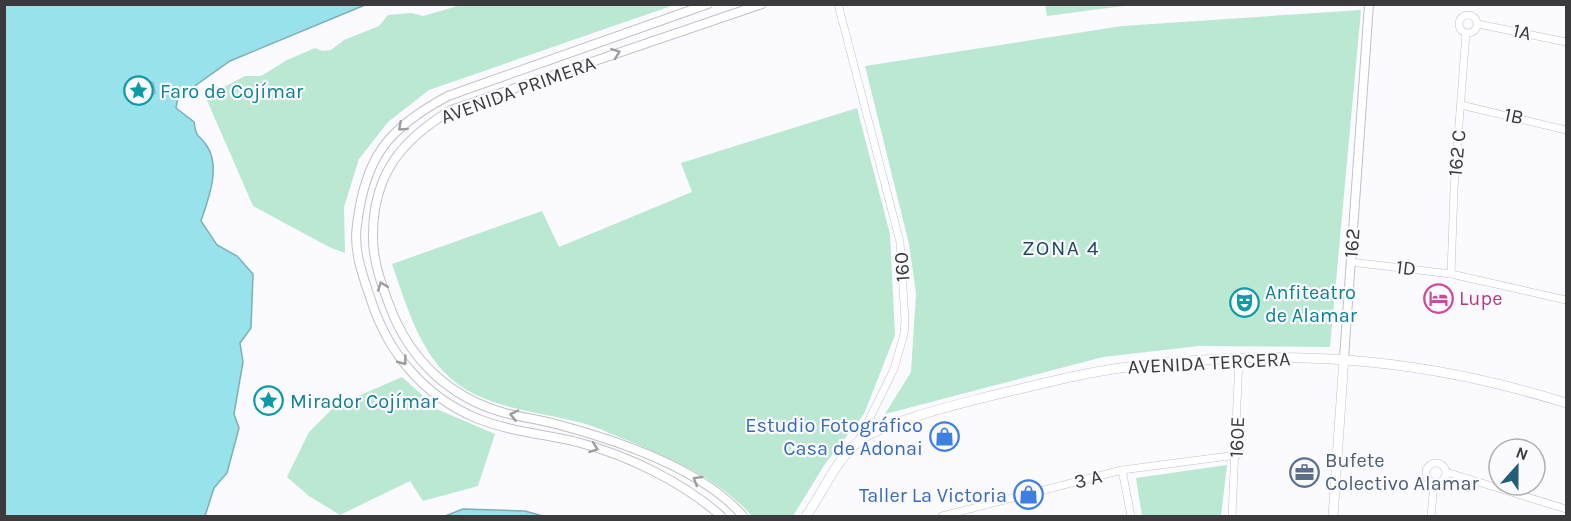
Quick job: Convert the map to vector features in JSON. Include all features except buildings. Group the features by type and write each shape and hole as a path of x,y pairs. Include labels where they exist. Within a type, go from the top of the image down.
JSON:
{"main road":[{"name":"AVENIDA TERCERA","path":"858,442 924,414 1063,379 1127,367 1239,358 1344,358 1418,366 1503,383 1566,403"},
{"name":"162","path":"1333,516 1344,358"},
{"name":"160","path":"808,515 831,476 858,442"}],"street":[{"name":"AVENIDA PRIMERA","path":"708,4 448,96 408,121 390,137 375,158 361,192 356,231 359,264 376,316 393,348 415,377 441,400 477,418 524,432 579,443 630,462 702,500 721,516"},
{"name":"AVENIDA PRIMERA","path":"743,516 701,482 659,460 612,441 561,425 505,413 456,392 418,359 394,318 375,261 373,212 390,164 409,139 426,125 455,108 762,4"},
{"name":"160","path":"838,4 900,242 905,320 904,334 894,369 858,442"},
{"name":"162","path":"1344,358 1369,4"},
{"path":"1473,16 1478,24 1472,32 1466,33 1459,26 1462,17 1473,16"},
{"name":"1A","path":"1478,24 1566,42"},
{"path":"634,29 641,44"},
{"name":"162 C","path":"1451,274 1454,189 1466,33"},
{"path":"448,96 455,108"},
{"name":"1B","path":"1461,105 1566,130"},
{"path":"359,264 375,261"},
{"name":"1D","path":"1351,262 1451,274 1566,300"},
{"name":"160E","path":"1232,516 1237,456 1239,358"},
{"name":"3 A","path":"942,516 1122,470 1237,456"},
{"path":"1434,483 1426,477 1428,466 1438,463 1446,472 1566,508"},
{"path":"1122,470 1131,516"},
{"path":"1434,483 1444,479 1446,472"},
{"path":"1431,516 1434,483"}],"green space":[{"path":"1045,4 1131,4 1131,5 1047,16"},
{"path":"461,5 674,5 429,90 388,122 359,159 344,207 345,253 329,247 253,206 206,98 216,87 226,86 245,76 261,76 287,60 315,48 322,51 331,50 344,40 379,26 388,15 411,13 423,16"},
{"path":"1361,10 1330,347 1199,346 1103,357 885,414 911,372 916,293 909,244 865,66 1122,26"},
{"path":"857,108 890,234 895,335 864,414 825,464 793,516 752,516 725,491 710,481 646,448 588,425 490,401 473,393 457,384 443,371 418,334 392,264 542,211 559,247 692,192 681,163"},
{"path":"402,377 439,410 495,434 478,486 423,501 410,481 340,515 309,496 287,477 309,432 335,406"},
{"path":"1227,465 1221,516 1142,516 1136,478"}],"water":[{"path":"4,5 365,5 230,61 178,98 176,108 194,122 197,134 207,146 213,164 212,184 201,221 217,245 237,256 253,274 251,328 240,343 243,362 234,414 239,428 227,473 214,488 205,516 5,516","holes":["145,79 153,83 155,93 139,103 132,104 128,89 133,83"]},
{"path":"463,509 525,511 543,516 445,516"}],"place":[{"name":"Faro de Cojímar","path":"139,91"},
{"name":"Lupe","path":"1438,298"},
{"name":"Anfiteatro de Alamar","path":"1244,303"},
{"name":"Mirador Cojímar","path":"269,401"},
{"name":"Estudio Fotográfico Casa de Adonai","path":"944,437"},
{"name":"Bufete Colectivo Alamar","path":"1304,472"},
{"name":"Taller La Victoria","path":"1028,495"}],"district":[{"name":"ZONA 4","path":"1061,248"}]}
